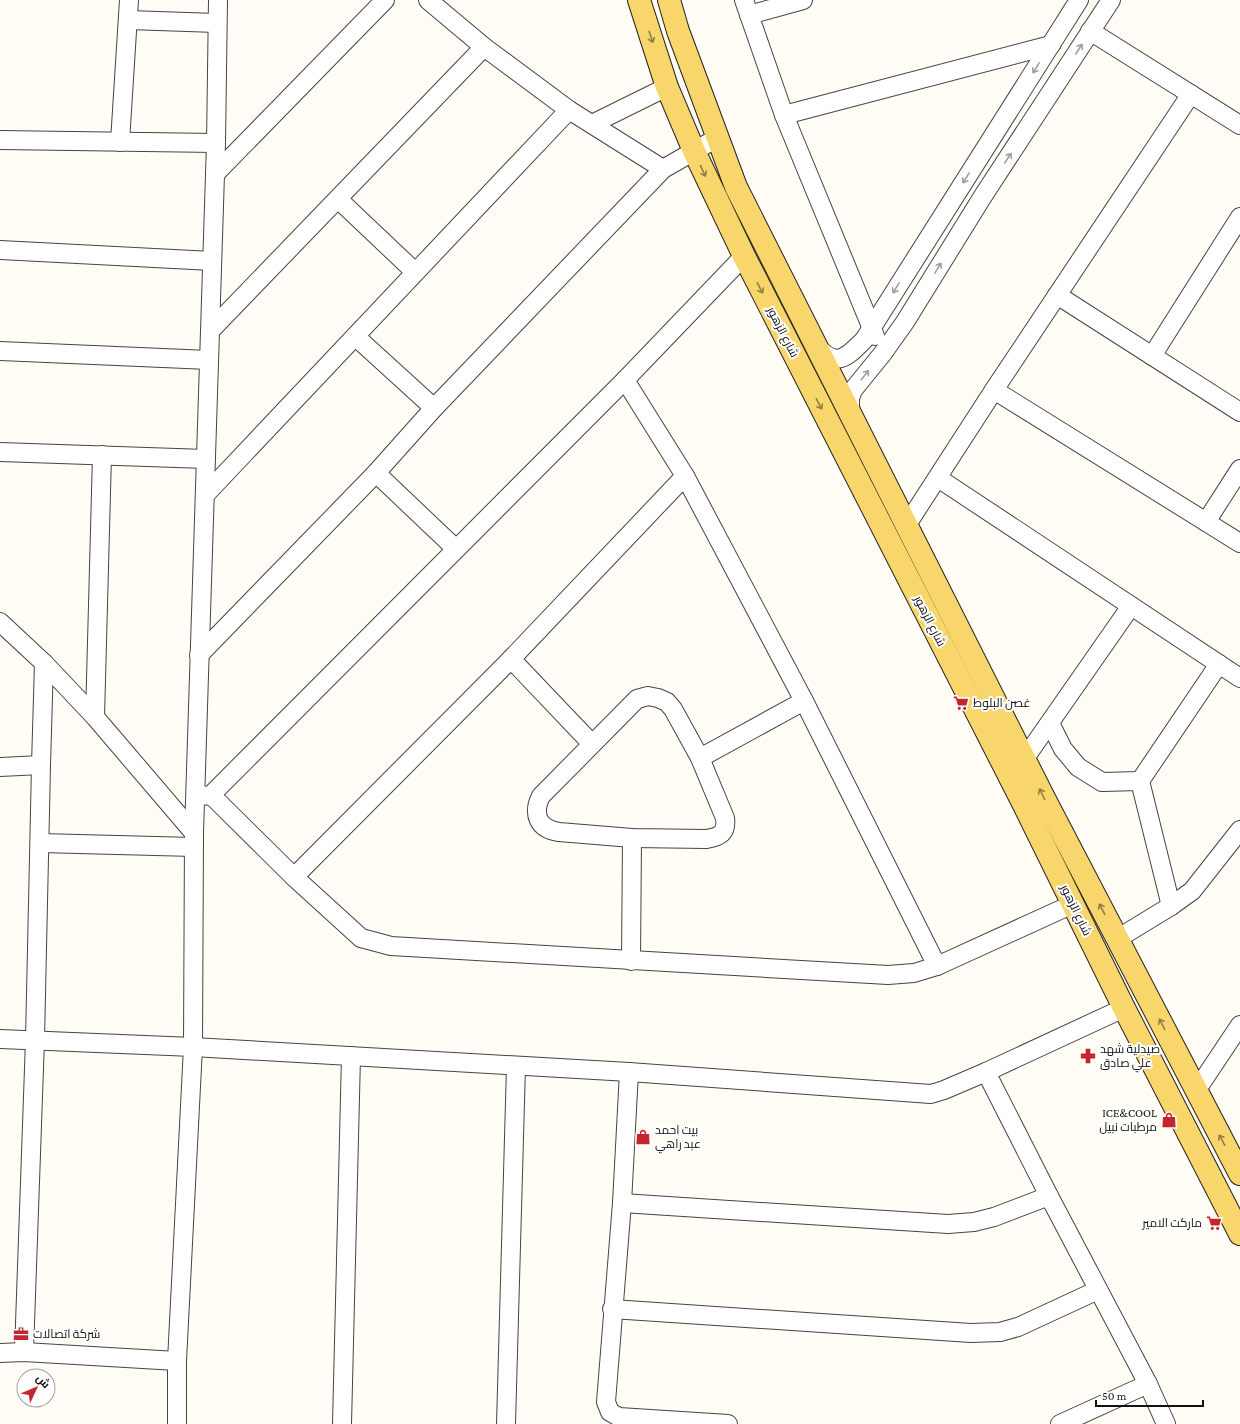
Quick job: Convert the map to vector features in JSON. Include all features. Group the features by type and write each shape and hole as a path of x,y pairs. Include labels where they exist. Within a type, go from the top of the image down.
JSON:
{"main road":[{"name":"شارع الزهور","path":"638,0 667,87 694,151 744,256 1023,803 1124,1008 1240,1234"},
{"name":"شارع الزهور","path":"669,0 678,31 736,187 906,526 1117,939 1196,1091 1239,1168"}],"street":[{"path":"120,142 129,0"},
{"path":"177,1424 178,1361 193,1047 194,840 204,796 199,655 216,144 218,0"},
{"path":"215,174 385,0"},
{"path":"428,0 484,47 569,110 663,169"},
{"path":"803,0 746,8 784,115 883,353"},
{"path":"813,340 824,354 836,360 852,352 864,340 1079,0"},
{"path":"855,422 850,408 850,398 853,390 883,353 905,322 983,196 1111,0"},
{"path":"128,20 217,23"},
{"path":"1090,31 1240,126"},
{"path":"784,115 1051,45"},
{"path":"210,331 484,47"},
{"path":"592,124 667,87"},
{"path":"906,526 994,390 1191,94"},
{"path":"205,495 569,110"},
{"path":"199,655 376,472 434,408 663,169 718,138"},
{"path":"0,140 216,144"},
{"path":"338,199 415,272"},
{"path":"1152,356 1240,218"},
{"path":"0,250 212,260"},
{"path":"204,796 456,549 625,380 744,256"},
{"path":"1057,295 1240,412"},
{"path":"356,337 434,408"},
{"path":"0,351 209,360"},
{"path":"625,380 685,476 804,701 937,966"},
{"path":"994,390 1240,543"},
{"path":"0,452 206,459"},
{"path":"95,717 102,455"},
{"path":"1206,522 1240,469"},
{"path":"376,472 456,549"},
{"path":"294,877 511,659 685,476"},
{"path":"938,478 1240,678"},
{"path":"1025,758 1131,606"},
{"path":"0,622 44,663 95,717 194,840"},
{"path":"511,659 592,744"},
{"path":"24,1352 36,1040 44,663"},
{"path":"1171,906 1140,781 1219,664"},
{"path":"648,696 667,702 673,709 700,758 725,818 725,830 716,838 706,839 632,838 551,831 543,827 538,819 536,810 541,796 592,744 637,700 648,696"},
{"path":"700,758 804,701"},
{"path":"1050,723 1063,749 1078,767 1102,782 1140,781"},
{"path":"0,767 41,765"},
{"path":"204,796 361,938 391,946 888,975 914,973 937,966 1072,904"},
{"path":"1117,939 1171,906 1192,891 1240,831"},
{"path":"631,961 632,838"},
{"path":"40,843 194,840"},
{"path":"0,1039 193,1047 630,1072 930,1094 944,1090 986,1072 1124,1008"},
{"path":"1196,1091 1240,1025"},
{"path":"342,1424 350,1056"},
{"path":"506,1424 516,1066"},
{"path":"630,1072 622,1203 612,1309 606,1402 610,1412 619,1417 728,1424"},
{"path":"986,1072 1049,1196 1148,1384 1166,1424"},
{"path":"622,1203 948,1224 974,1222 994,1217 1049,1196"},
{"path":"612,1309 971,1333 1000,1332 1018,1327 1098,1290"},
{"path":"0,1352 24,1352 178,1361"},
{"path":"1060,1424 1148,1384"}],"place":[{"name":"غصن البلوط","path":"961,703"},
{"name":"صيدلية شهد علي صادق","path":"1088,1056"},
{"name":"ICE&COOL مرطبات نبيل","path":"1169,1120"},
{"name":"بيت احمد عبد راهي","path":"643,1137"},
{"name":"ماركت الامير","path":"1214,1223"},
{"name":"شركة اتصالات","path":"21,1334"}]}
